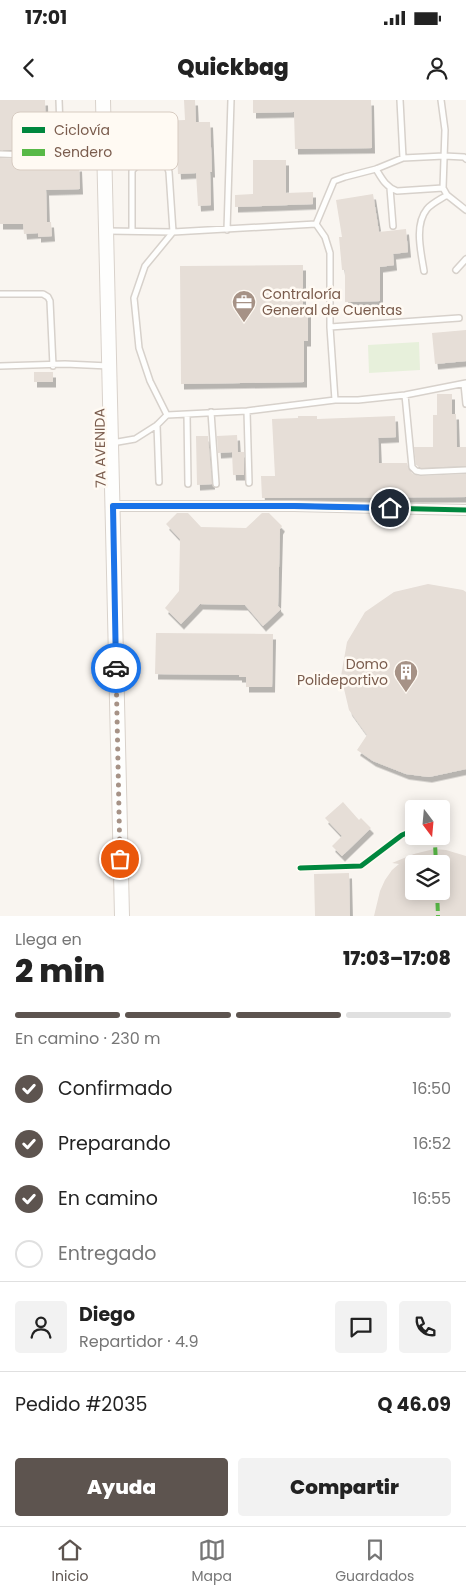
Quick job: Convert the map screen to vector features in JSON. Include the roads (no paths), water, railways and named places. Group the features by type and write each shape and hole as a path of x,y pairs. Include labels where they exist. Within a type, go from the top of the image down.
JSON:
{"main road":[{"name":"7A AVENIDA","path":"105,170 122,916"}],"street":[{"path":"113,506 294,506 466,510"}],"lane":[{"path":"227,230 230,100"},
{"path":"400,100 403,158"},
{"path":"441,100 445,130 443,188 447,195 466,209"},
{"path":"316,224 334,181 376,169 403,158 444,156 464,157 466,159"},
{"path":"376,169 385,183 397,191 443,188"},
{"path":"132,170 132,231"},
{"path":"167,415 150,380 139,348 134,298 145,266 173,232 169,170"},
{"path":"390,188 393,226"},
{"path":"424,271 420,238 422,220 428,208 447,195"},
{"path":"107,230 173,232 316,224"},
{"path":"316,224 325,237 330,253 330,327 335,400"},
{"path":"456,270 466,259"},
{"path":"0,294 44,294 48,297 50,301 53,366"},
{"path":"330,327 459,318"},
{"path":"0,366 53,366 65,364 110,366"},
{"path":"111,443 135,439 167,415 247,411 335,400 358,400 406,395 465,383 466,404"},
{"path":"406,395 412,467 421,472 466,470"},
{"path":"247,411 249,483"},
{"path":"211,412 216,484"},
{"path":"187,414 188,484"},
{"path":"157,424 159,482"}],"place":[{"name":"Contraloría General de Cuentas","path":"244,323"},
{"name":"Domo Polideportivo","path":"406,693"}]}
